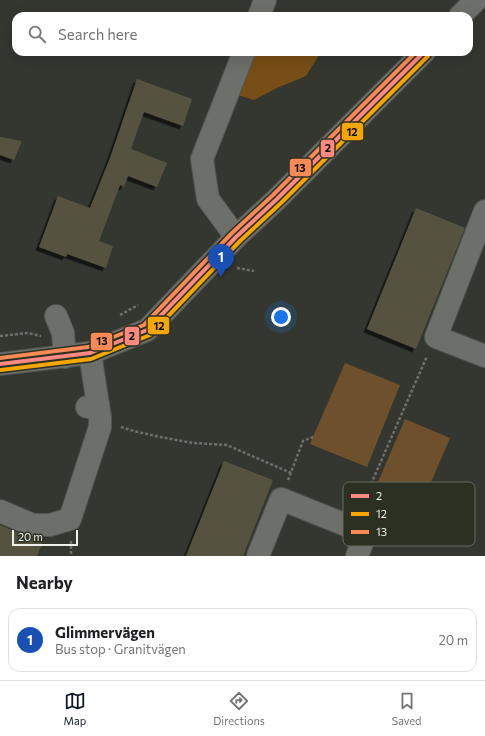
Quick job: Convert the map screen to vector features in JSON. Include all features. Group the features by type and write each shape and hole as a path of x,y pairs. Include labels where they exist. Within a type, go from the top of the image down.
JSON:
{"street":[{"path":"260,12 265,0"},
{"path":"464,12 476,0"},
{"path":"236,237 208,199 202,159 242,56"},
{"path":"0,364 90,353 147,330 236,237 283,193 420,56"},
{"path":"485,211 436,337 485,356"},
{"path":"56,316 63,333 65,357"},
{"path":"0,511 33,525 50,525 70,519 100,427 95,410 90,353"},
{"path":"258,556 281,499 343,524"},
{"path":"357,556 361,546"}],"path":[{"path":"231,267 254,271"},
{"path":"372,482 436,337"},
{"path":"95,410 109,422 134,432 193,443 227,445 291,473"},
{"path":"281,499 303,441 313,437"}],"shaded area":[{"path":"242,56 318,56 306,76 277,88 254,100 228,92"},
{"path":"345,363 400,385 367,467 310,444"},
{"path":"405,419 450,438 431,482 378,482"}],"building":[{"path":"137,79 192,99 183,126 144,112 131,149 167,163 157,187 128,176 124,187 120,185 99,241 113,246 106,268 67,254 66,257 39,247 58,196 90,208 110,158"},
{"path":"0,137 22,141 14,160 0,155"},
{"path":"416,208 465,228 416,349 367,329"},
{"path":"224,461 273,480 243,556 186,556"},
{"path":"0,525 28,537 43,541 37,556 0,556"}],"transit line":[{"name":"13","path":"0,358 88,347 144,325 232,233 273,195 412,56"},
{"name":"2","path":"0,364 90,353 147,330 236,237 277,199 420,56"},
{"name":"12","path":"1,370 91,359 150,335 240,241 281,203 428,56"}],"place":[{"name":"Glimmervägen","path":"221,277"}]}
